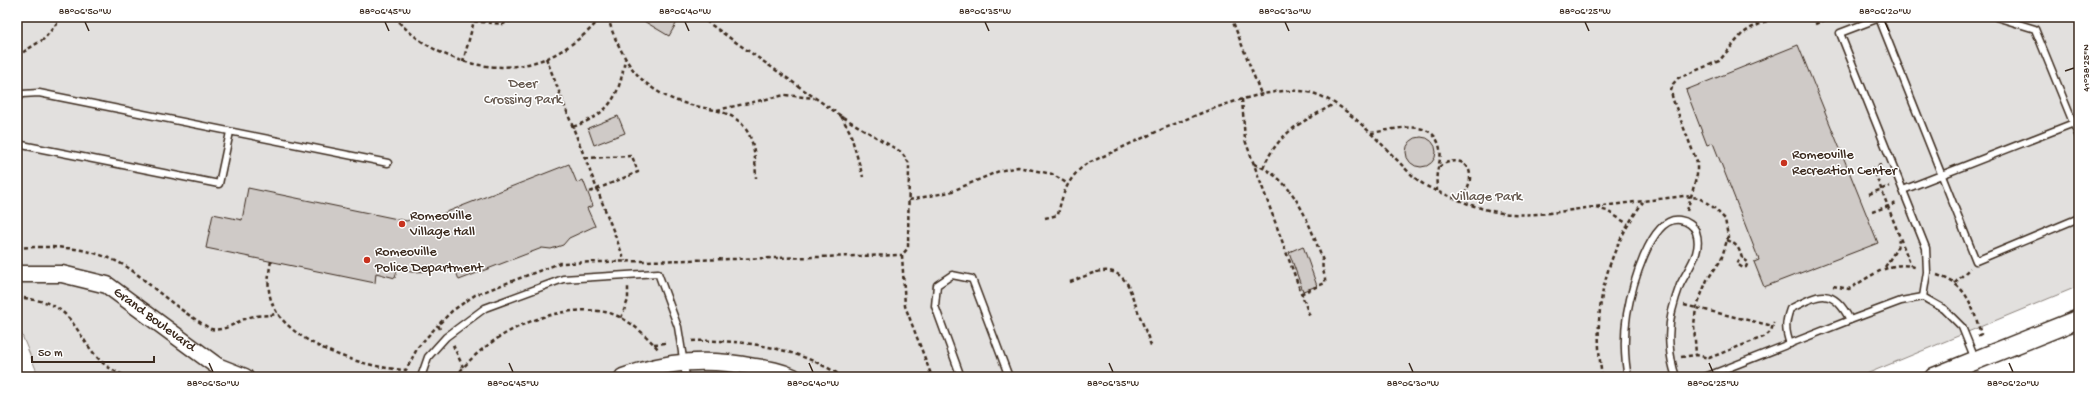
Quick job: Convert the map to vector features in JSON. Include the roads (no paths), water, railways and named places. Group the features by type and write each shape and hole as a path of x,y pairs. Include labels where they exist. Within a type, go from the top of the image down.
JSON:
{"main road":[{"path":"1934,377 2079,318"}],"street":[{"name":"Grand Boulevard","path":"18,269 62,274 107,285 220,372 245,377"},
{"path":"623,377 664,365 685,369 724,361 782,372 793,377"}],"lane":[{"path":"1996,17 2035,29 2076,122 2079,138"},
{"path":"1923,297 1927,272 1926,248 1840,33 1881,18 1976,261 2079,218"},
{"path":"17,98 22,94 39,93 388,164"},
{"path":"1903,190 2076,122"},
{"path":"17,144 220,184 230,132"},
{"path":"1628,377 1626,366 1627,314 1634,286 1646,250 1658,230 1669,221 1680,220 1689,223 1696,231 1699,243 1695,258 1680,286 1671,313 1669,343 1676,377"},
{"path":"421,377 428,357 446,337 485,308 563,279 658,273 678,327 685,369"},
{"path":"961,377 935,306 937,285 952,274 972,279 1009,377"},
{"path":"1790,344 1785,330 1790,309 1808,300 1828,295 1838,300 1850,320"},
{"path":"1705,377 1901,301 1923,297 1944,309 1962,327 1976,361"}],"place":[{"name":"Romeoville Recreation Center","path":"1784,163"},
{"name":"Romeoville Village Hall","path":"402,224"},
{"name":"Romeoville Police Department","path":"367,260"}],"park label":[{"name":"Deer Crossing Park","path":"523,92"},
{"name":"Village Park","path":"1487,197"}]}
